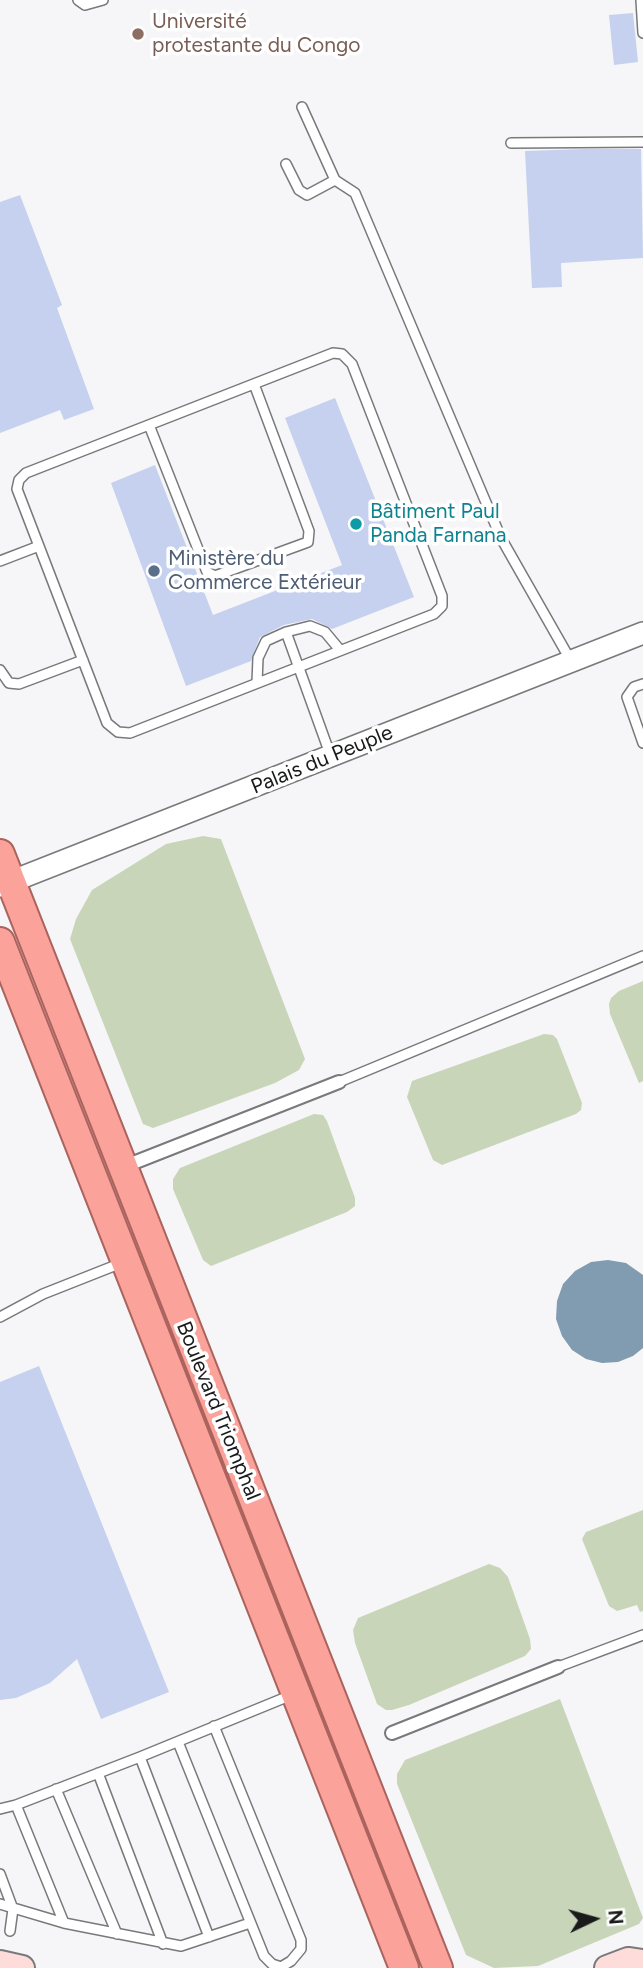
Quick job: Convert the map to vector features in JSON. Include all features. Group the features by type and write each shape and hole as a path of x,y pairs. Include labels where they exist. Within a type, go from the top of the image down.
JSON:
{"highway":[{"name":"Boulevard Triomphal","path":"0,854 5,884 122,1167 438,1968"},
{"name":"Boulevard Triomphal","path":"0,942 404,1968"}],"main road":[{"path":"0,1963 22,1968"}],"street":[{"name":"Palais du Peuple","path":"5,884 643,633"},
{"path":"122,1167 339,1082"},
{"path":"392,1733 558,1667"}],"lane":[{"path":"78,0 85,5 103,0"},
{"path":"641,0 643,33"},
{"path":"302,107 335,180 355,193 501,538 571,661"},
{"path":"511,143 643,142"},
{"path":"286,164 299,190 307,195 335,180"},
{"path":"333,353 342,354 352,364 442,596 442,606 435,614 130,733 118,732 107,723 17,489 19,480 26,473 149,425 333,353"},
{"path":"149,425 207,572 215,576 308,542 309,531 254,384"},
{"path":"0,561 39,546"},
{"path":"257,682 258,658 266,641 286,632 310,626 325,632 340,650"},
{"path":"286,632 331,756"},
{"path":"0,670 9,683 19,684 83,660"},
{"path":"643,684 630,691 627,697 643,743"},
{"path":"339,1082 643,956"},
{"path":"0,1317 43,1294 125,1261"},
{"path":"558,1667 643,1635"},
{"path":"0,1809 140,1757 295,1693"},
{"path":"178,1742 264,1956 272,1964 281,1967 292,1961 301,1949 301,1940 215,1726"},
{"path":"140,1757 209,1937"},
{"path":"98,1773 163,1944"},
{"path":"56,1789 117,1934"},
{"path":"16,1805 64,1923"},
{"path":"0,1874 13,1909 10,1931"},
{"path":"0,1904 64,1923 181,1946 250,1923"}],"green space":[{"path":"203,836 221,839 305,1059 299,1070 275,1083 153,1128 143,1124 70,939 76,919 92,890 166,844"},
{"path":"643,981 643,1081 639,1083 610,1014 609,1004 619,991"},
{"path":"544,1034 553,1035 557,1039 582,1103 581,1110 442,1165 433,1160 407,1097 412,1081"},
{"path":"314,1114 323,1115 327,1121 355,1198 355,1206 347,1212 211,1266 203,1260 173,1189 173,1179 180,1168"},
{"path":"643,1510 643,1611 640,1612 637,1605 617,1611 609,1606 582,1539 586,1532"},
{"path":"489,1564 500,1568 508,1577 531,1649 525,1656 409,1705 386,1710 377,1704 355,1643 353,1630 358,1618"},
{"path":"560,1699 643,1918 639,1924 538,1966 494,1968 466,1955 397,1784 397,1774 405,1760"}],"water":[{"path":"608,1260 626,1263 643,1275 643,1348 618,1362 602,1363 586,1359 572,1350 562,1336 556,1319 557,1301 563,1284 575,1271 591,1262"}],"building":[{"path":"633,13 638,62 614,65 609,15"},
{"path":"641,149 643,258 561,263 562,287 532,288 525,151"},
{"path":"20,195 62,305 57,308 94,409 64,420 60,410 0,433 0,202"},
{"name":"Bâtiment Paul Panda Farnana","path":"335,398 414,597 332,629 312,619 284,625 260,637 251,661 186,686 111,483 155,465 213,615 342,565 285,418"},
{"path":"39,1366 169,1692 101,1719 77,1659 50,1683 16,1698 0,1700 0,1382"}],"place":[{"name":"Université protestante du Congo","path":"138,34"},
{"name":"Bâtiment Paul Panda Farnana","path":"356,524"},
{"name":"Ministère du Commerce Extérieur","path":"154,571"}]}
